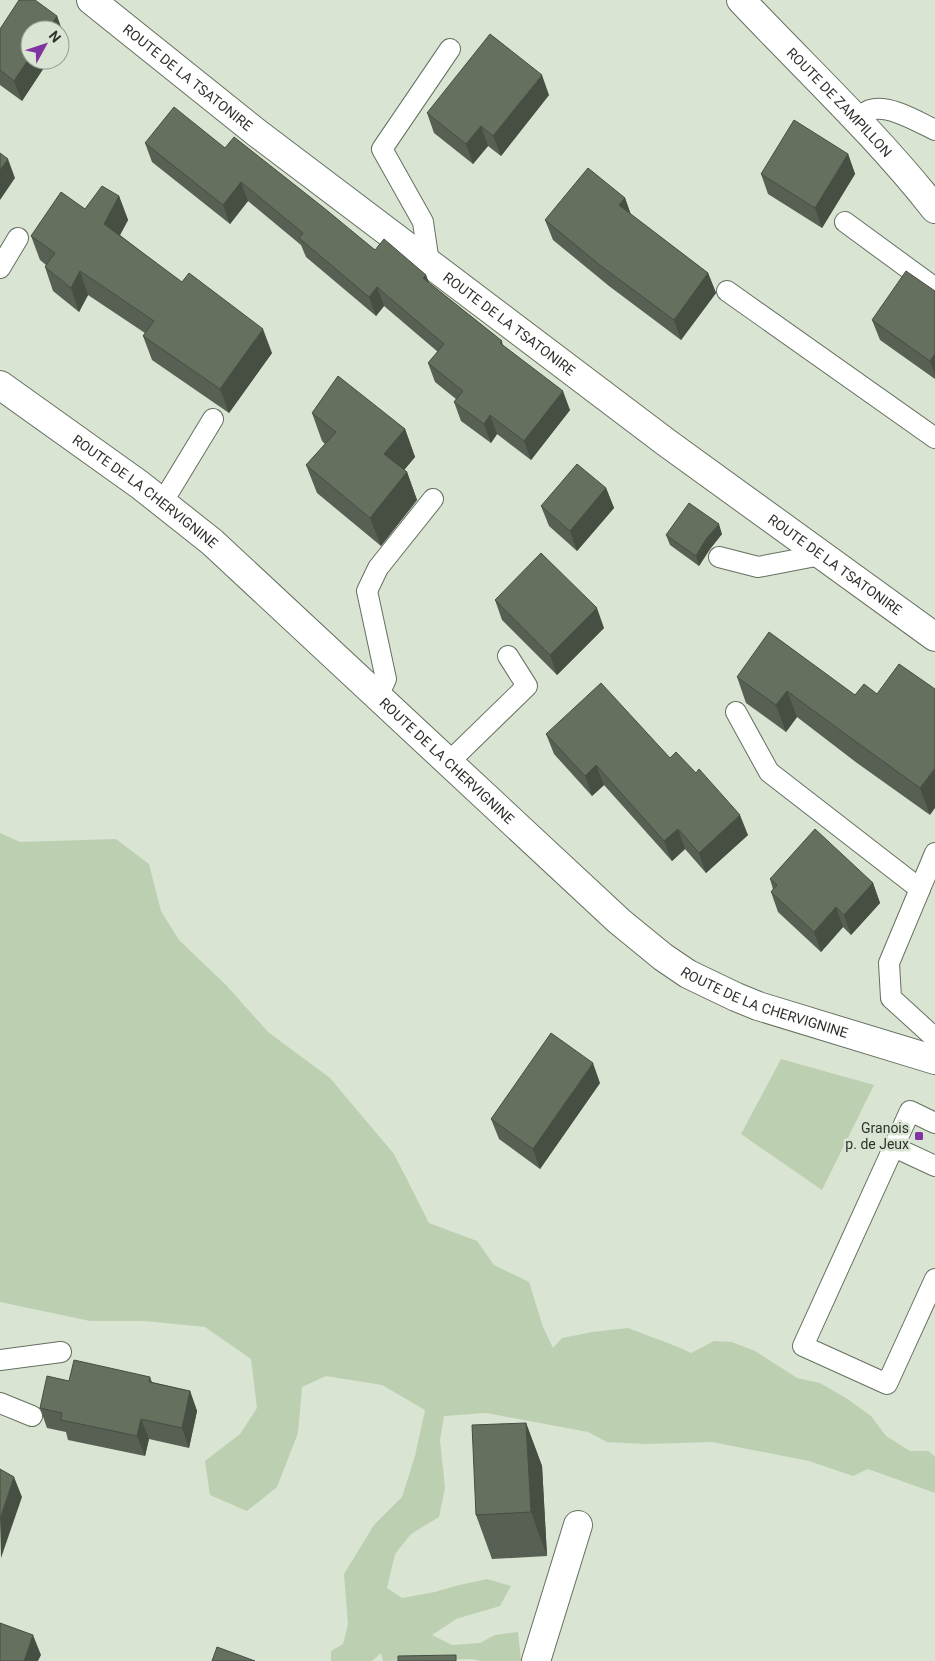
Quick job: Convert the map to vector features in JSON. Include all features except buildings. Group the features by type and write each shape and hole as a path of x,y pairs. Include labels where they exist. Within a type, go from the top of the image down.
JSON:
{"street":[{"name":"ROUTE DE LA TSATONIRE","path":"91,0 257,133 428,263 667,443 935,637"},
{"name":"ROUTE DE ZAMPILLON","path":"740,0 856,118 911,178 935,209"},
{"name":"ROUTE DE LA CHERVIGNINE","path":"0,384 162,502 212,542 619,921 663,958 688,974 758,1006 935,1060"},
{"path":"536,1661 578,1525"}],"lane":[{"path":"428,263 423,222 382,148 450,49"},
{"path":"856,118 872,110 882,109 898,113 935,130"},
{"path":"845,222 935,288"},
{"path":"0,268 18,238"},
{"path":"727,291 935,438"},
{"path":"162,502 213,419"},
{"path":"378,696 386,679 367,591 378,568 434,499"},
{"path":"719,557 758,567 821,555"},
{"path":"448,763 527,686 508,656"},
{"path":"736,712 769,772 920,889"},
{"path":"935,853 889,963 891,998 935,1038"},
{"path":"935,1123 910,1111 803,1346 887,1384 935,1279"},
{"path":"894,1147 935,1166"},
{"path":"0,1360 61,1352"},
{"path":"0,1403 32,1416"}],"green space":[{"path":"0,833 20,842 116,839 149,864 161,911 179,940 226,985 268,1032 330,1078 394,1154 429,1223 477,1241 494,1265 529,1282 543,1327 553,1348 562,1338 628,1328 691,1353 714,1341 732,1342 755,1351 797,1378 820,1383 846,1398 871,1416 886,1436 910,1451 929,1451 935,1457 935,1493 868,1469 853,1476 809,1461 712,1442 646,1444 607,1442 588,1432 486,1413 444,1416 440,1440 445,1488 439,1517 411,1534 395,1554 387,1588 402,1598 487,1579 511,1586 500,1606 456,1619 432,1635 452,1645 480,1643 495,1635 518,1632 521,1661 482,1661 472,1659 383,1661 381,1653 372,1661 331,1661 331,1651 343,1644 348,1624 344,1574 374,1525 402,1497 415,1456 425,1410 382,1385 326,1376 302,1387 298,1433 277,1487 247,1511 210,1495 205,1461 240,1434 257,1408 251,1359 205,1327 144,1321 90,1321 0,1302"},
{"path":"781,1059 874,1085 822,1190 741,1134"}],"place":[{"name":"Granois p. de Jeux","path":"919,1136"}]}
